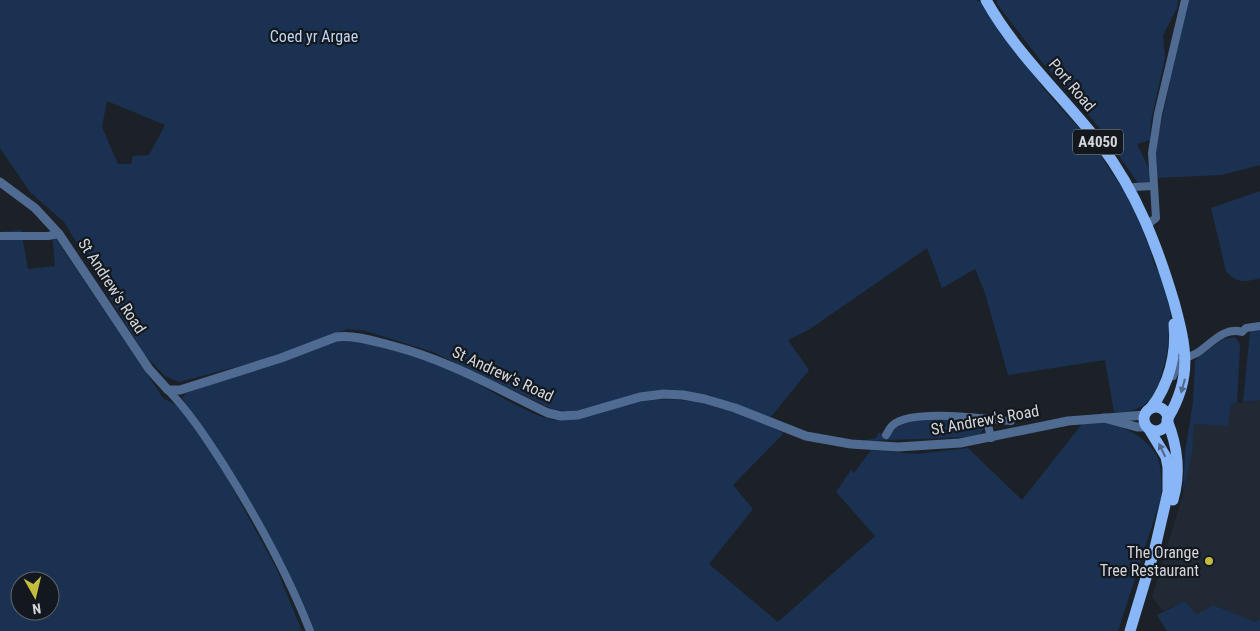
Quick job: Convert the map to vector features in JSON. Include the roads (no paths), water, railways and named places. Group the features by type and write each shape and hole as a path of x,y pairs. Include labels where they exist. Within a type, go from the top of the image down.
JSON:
{"main road":[{"name":"Port Road","path":"986,0 1017,47 1101,146 1130,189 1147,225 1162,261 1179,317 1186,358 1183,385 1168,419"},
{"name":"Port Road","path":"1148,411 1166,380 1174,352 1174,304"},
{"path":"1130,631 1155,548 1168,492 1169,477 1166,457 1144,422 1148,411 1161,408 1168,419 1176,447 1178,476 1175,494 1163,535 1155,548"},
{"path":"1148,428 1162,430 1168,419"}],"street":[{"path":"1147,225 1156,218 1152,186 1152,153 1158,114 1185,0"},
{"name":"St Andrew's Road","path":"0,182 35,208 60,234 149,369 168,390 180,390 281,358 336,337 351,336 406,349 448,363 548,413 561,416 578,415 640,398 684,395 735,408 806,436 851,444 912,447 990,438 1054,423 1148,411"},
{"path":"1130,189 1152,186"},
{"name":"St Andrew's Road","path":"0,236 48,236 60,234"},
{"path":"1166,380 1173,376 1179,361 1197,352 1225,333 1237,330 1242,332 1246,328 1260,326"},
{"path":"168,390 188,410 254,514 284,568 310,631"},
{"path":"886,434 893,425 904,419 923,416 1011,421"},
{"name":"St Andrew's Road","path":"1104,418 1148,428"},
{"path":"986,420 990,438"}],"place":[{"name":"The Orange Tree Restaurant","path":"1209,561"}],"park label":[{"name":"Coed yr Argae","path":"314,36"}]}
